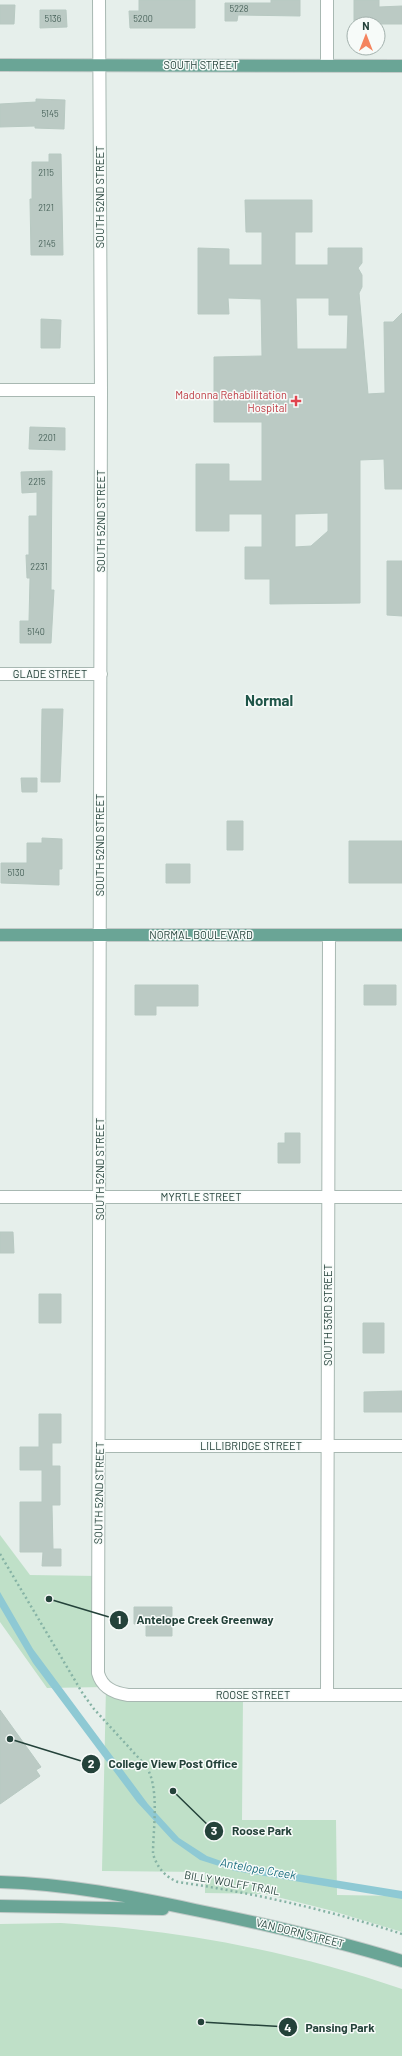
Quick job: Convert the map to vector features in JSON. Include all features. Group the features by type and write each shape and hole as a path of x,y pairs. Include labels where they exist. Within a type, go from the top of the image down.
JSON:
{"main road":[{"name":"SOUTH STREET","path":"0,65 402,66"},
{"name":"NORMAL BOULEVARD","path":"0,935 402,935"},
{"name":"VAN DORN STREET","path":"0,1882 73,1887 198,1910 321,1937 402,1961"},
{"name":"VAN DORN STREET","path":"0,1906 198,1910"}],"street":[{"name":"SOUTH 52ND STREET","path":"99,0 101,674 97,1668 99,1677 106,1687"},
{"path":"327,0 327,65"},
{"path":"0,390 101,390"},
{"name":"GLADE STREET","path":"0,674 101,674"},
{"name":"SOUTH 53RD STREET","path":"327,1695 328,935"},
{"name":"MYRTLE STREET","path":"0,1197 402,1197"},
{"name":"LILLIBRIDGE STREET","path":"99,1446 402,1446"},
{"name":"ROOSE STREET","path":"106,1687 116,1693 128,1695 402,1695"}],"path":[{"name":"BILLY WOLFF TRAIL","path":"0,1554 83,1694 97,1713 151,1773 153,1790 153,1854 156,1863 170,1879 178,1882 228,1889 279,1900 364,1922 402,1934"}],"green space":[{"path":"0,1535 30,1575 98,1576 97,1668 109,1690 243,1695 242,1820 336,1820 337,1895 402,1896 402,1932 329,1910 265,1894 205,1893 205,1872 102,1871 106,1687 47,1688 0,1622"},
{"path":"61,1923 106,1926 167,1933 235,1944 303,1959 402,1989 402,2056 0,2056 0,1924"}],"water":[{"name":"Antelope Creek","path":"0,1592 33,1649 148,1804 179,1838 207,1856 224,1862 402,1891 402,1899 235,1871 200,1860 173,1841 137,1802 33,1663 0,1607"}],"building":[{"path":"139,0 195,0 195,28 130,28 129,11 139,11"},
{"path":"271,0 300,0 300,16 238,15 237,21 225,21 225,3 271,3"},
{"path":"354,0 379,0 379,7 402,6 402,24 386,24 386,16 354,16"},
{"path":"0,5 15,5 14,24 0,24"},
{"path":"40,10 66,10 67,27 40,28"},
{"path":"36,99 65,100 64,129 35,128 35,126 0,127 0,104 36,102"},
{"path":"49,154 61,154 63,255 31,255 30,199 32,199 32,162 49,162"},
{"name":"Madonna Rehabilitation Hospital","path":"245,200 312,200 312,232 295,232 295,265 328,265 328,248 362,248 362,263 358,268 362,275 362,287 359,293 368,394 385,393 384,322 393,322 402,313 402,489 385,489 384,459 360,460 360,603 270,604 270,579 245,579 245,547 262,547 262,514 229,514 229,531 196,531 196,464 229,464 229,481 262,481 262,422 214,422 214,357 262,356 261,299 228,298 229,314 198,314 198,248 229,249 229,265 262,265 262,232 246,232","holes":["296,298 329,298 329,315 348,315 347,349 297,349","328,513 328,531 311,546 295,547 295,514"]},
{"path":"41,319 61,320 60,348 41,348"},
{"path":"30,427 65,428 65,450 29,449"},
{"path":"52,471 51,590 54,590 51,643 20,643 20,621 29,621 30,578 27,578 26,555 29,555 29,516 37,516 37,492 22,493 21,472"},
{"path":"387,561 402,561 402,616 387,615"},
{"path":"42,709 63,709 60,782 41,782"},
{"path":"21,778 37,778 37,792 22,792"},
{"path":"227,821 243,821 243,850 227,850"},
{"path":"42,838 62,839 62,869 59,869 59,885 1,883 1,863 27,863 27,843 42,843"},
{"path":"349,841 402,841 402,883 349,883"},
{"path":"166,864 190,864 190,883 166,883"},
{"path":"135,985 198,985 198,1006 156,1006 156,1015 135,1015"},
{"path":"364,985 396,985 396,1005 364,1005"},
{"path":"285,1133 300,1133 300,1163 278,1163 278,1143 285,1143"},
{"path":"0,1232 13,1232 14,1253 0,1253"},
{"path":"39,1294 61,1294 61,1323 39,1323"},
{"path":"363,1323 384,1323 384,1353 363,1353"},
{"path":"402,1391 402,1412 364,1412 364,1392"},
{"path":"39,1414 61,1414 61,1443 52,1443 52,1466 60,1466 60,1505 52,1505 53,1549 61,1549 61,1566 42,1566 43,1552 20,1552 20,1502 42,1502 42,1470 20,1470 20,1447 39,1447"},
{"path":"134,1607 172,1607 172,1636 146,1636 146,1624 134,1624"},
{"path":"0,1710 41,1767 36,1770 40,1776 0,1804"}],"place":[{"name":"Madonna Rehabilitation Hospital","path":"296,401"},
{"name":"Antelope Creek Greenway","path":"49,1599"},
{"name":"College View Post Office","path":"10,1739"},
{"name":"Roose Park","path":"173,1791"},
{"name":"Pansing Park","path":"201,2022"}],"district":[{"name":"Normal","path":"269,701"}]}
